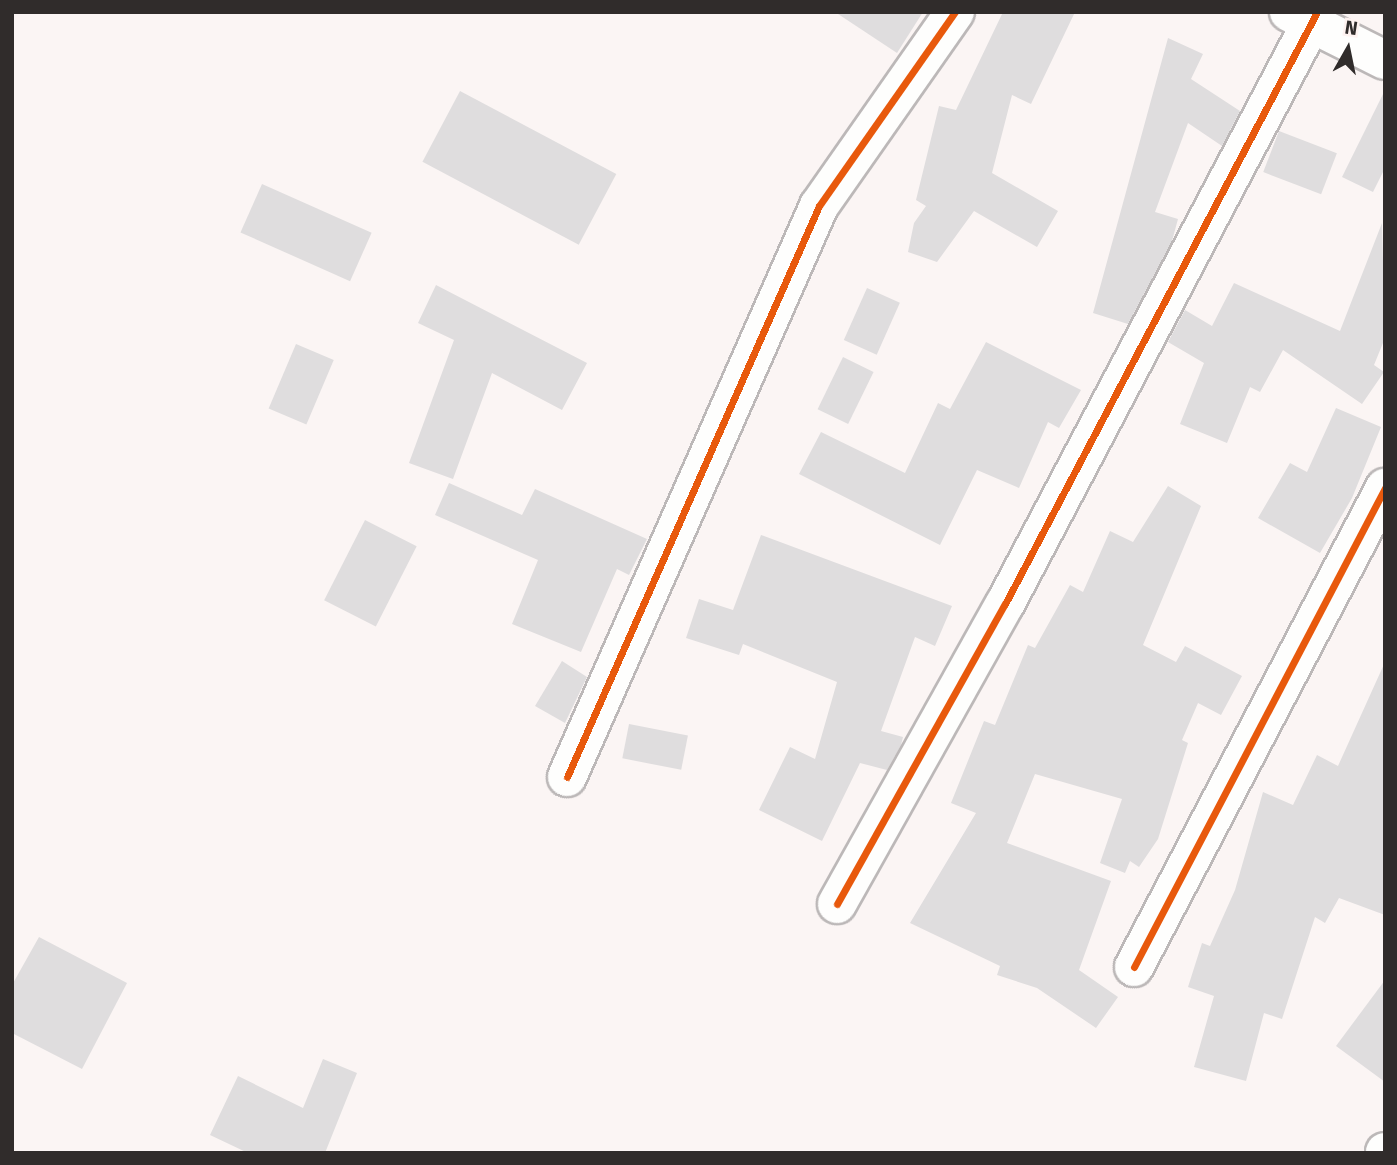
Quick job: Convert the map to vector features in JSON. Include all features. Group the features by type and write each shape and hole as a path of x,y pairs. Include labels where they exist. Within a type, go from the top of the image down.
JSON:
{"street":[{"path":"567,777 819,206 955,12"},
{"path":"837,904 1005,604 1306,15 1385,60"},
{"path":"1134,967 1385,488"}],"building":[{"path":"835,12 923,12 897,53"},
{"path":"1003,12 1075,12 1031,104 1012,95 992,173 1058,211 1037,247 974,211 937,262 908,252 914,223 926,206 916,200 939,106 956,110"},
{"path":"1168,38 1203,54 1191,79 1240,111 1222,146 1188,123 1155,212 1178,219 1172,241 1128,324 1093,313"},
{"path":"1385,90 1385,168 1373,192 1342,177"},
{"path":"460,91 616,174 579,245 422,162"},
{"path":"1279,131 1337,153 1321,194 1263,172"},
{"path":"262,184 372,233 350,281 240,232"},
{"path":"1382,223 1385,338 1374,365 1384,372 1362,404 1283,350 1260,392 1250,387 1227,443 1180,424 1204,363 1168,342 1185,310 1212,326 1234,283 1340,331"},
{"path":"436,285 587,363 562,410 492,373 453,479 409,463 454,340 418,323"},
{"path":"867,288 900,303 877,355 844,340"},
{"path":"986,342 1081,390 1059,428 1048,422 1019,488 977,470 940,545 799,474 821,432 905,473 938,403 950,409"},
{"path":"296,344 334,360 306,424 269,408"},
{"path":"843,357 874,372 848,424 818,409"},
{"path":"1336,408 1381,427 1352,498 1320,553 1258,518 1290,463 1307,472"},
{"path":"449,483 522,515 535,489 647,539 629,575 617,569 581,652 512,624 538,560 435,515"},
{"path":"1168,486 1201,506 1143,645 1176,662 1185,646 1242,676 1221,715 1198,703 1182,740 1188,743 1158,839 1139,867 1130,861 1125,873 1100,863 1122,799 1035,774 1007,843 1111,881 1079,970 1118,997 1096,1028 1037,988 997,975 1000,966 910,923 976,813 951,803 984,721 995,725 1028,645 1035,648 1070,585 1083,592 1110,531 1133,542"},
{"path":"365,520 417,546 376,627 324,600"},
{"path":"761,535 952,606 935,646 915,637 881,731 903,737 901,745 887,770 860,763 822,841 759,810 790,747 815,759 837,682 743,644 739,655 686,638 699,599 733,610"},
{"path":"562,661 587,677 565,723 535,706"},
{"path":"1385,662 1385,915 1339,898 1325,923 1315,917 1282,1019 1264,1013 1246,1081 1194,1067 1214,996 1188,987 1202,943 1210,946 1235,890 1263,792 1293,805 1317,755 1338,766"},
{"path":"629,724 688,735 681,770 622,758"},
{"path":"39,937 127,983 82,1069 12,1033 12,985"},
{"path":"1385,980 1385,1082 1336,1046"},
{"path":"323,1059 357,1073 325,1153 248,1153 210,1135 238,1076 303,1108"}],"cycle path":[{"path":"567,777 819,206 955,12"},
{"path":"837,904 1005,604 1317,12"},
{"path":"1134,967 1385,488"}]}
